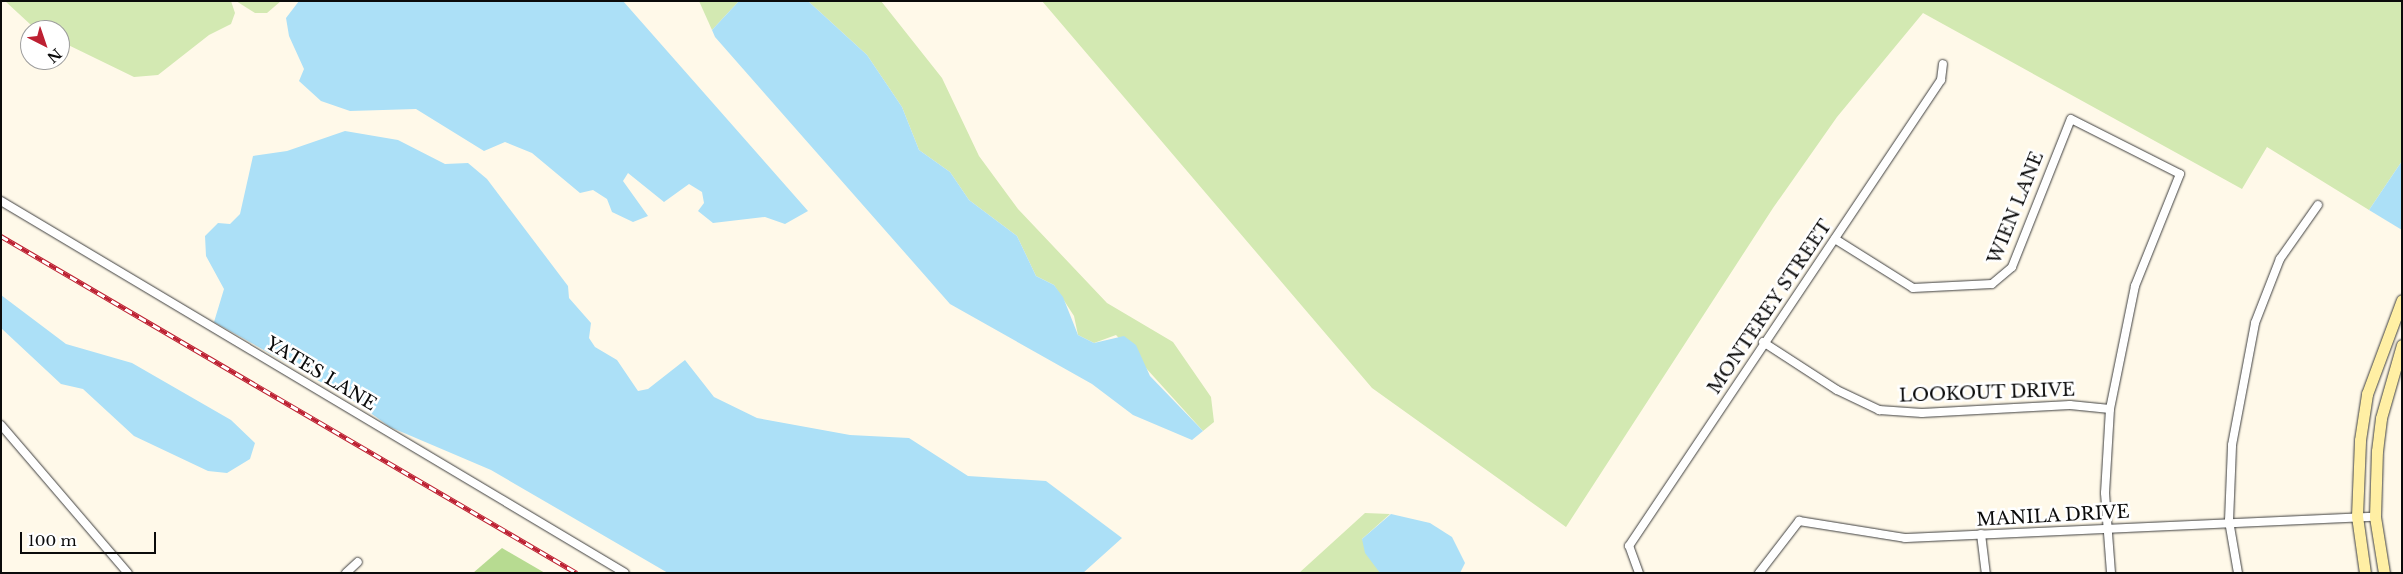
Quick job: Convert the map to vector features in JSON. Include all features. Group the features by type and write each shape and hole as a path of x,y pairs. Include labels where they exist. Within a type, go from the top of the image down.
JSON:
{"main road":[{"path":"2366,573 2357,516 2360,440 2381,347 2402,300"},
{"path":"2384,573 2375,516 2381,418 2400,349"}],"street":[{"name":"MONTEREY STREET","path":"1636,570 1629,546 1763,342 1835,239 1941,80 1943,64"},
{"name":"WIEN LANE","path":"1835,239 1913,288 1992,284 2012,267 2070,119 2180,174 2135,286 2110,409"},
{"name":"YATES LANE","path":"1,201 625,573"},
{"path":"2238,573 2229,522 2232,445 2255,323 2280,259 2318,205"},
{"name":"LOOKOUT DRIVE","path":"1763,342 1837,390 1879,410 1922,413 2070,405 2110,409"},
{"path":"2381,347 2400,349"},
{"path":"2110,409 2105,493 2111,573"},
{"path":"1,425 128,573"},
{"name":"MANILA DRIVE","path":"1759,573 1799,521 1905,538 2375,516"},
{"path":"1981,534 1986,573"},
{"path":"346,573 358,562"}],"green space":[{"path":"5,1 231,1 235,13 231,24 209,35 158,75 134,77 70,46 70,20 26,20"},
{"path":"236,1 281,1 267,13 255,13"},
{"path":"699,1 739,1 712,30"},
{"path":"808,1 881,1 942,78 979,156 1018,209 1107,303 1173,342 1211,397 1214,422 1203,431 1116,335 1094,343 1078,335 1074,316 1054,285 1036,276 1017,236 969,200 950,172 919,150 902,107 867,55"},
{"path":"1042,1 2402,1 2402,161 2369,210 2267,147 2242,189 1923,13 1837,117 1773,208 1566,527 1372,388"},
{"path":"1365,513 1390,514 1362,539 1380,573 1299,573"},
{"path":"502,548 545,573 473,573"}],"water":[{"path":"299,1 623,1 808,211 785,224 765,217 713,223 698,211 704,203 702,192 689,184 664,202 628,173 623,181 648,216 633,222 612,212 607,199 593,190 580,193 532,153 505,142 484,151 416,109 350,111 321,101 299,81 304,69 289,36 286,18"},
{"path":"739,1 808,1 867,55 902,107 919,150 950,172 969,200 1017,236 1036,276 1054,285 1063,297 1078,335 1094,343 1124,336 1136,345 1150,376 1203,431 1192,440 1133,415 1092,384 950,304 715,37 712,30"},
{"path":"345,131 398,140 445,164 468,163 487,179 568,286 569,298 591,323 589,338 595,347 617,360 638,391 648,389 685,360 714,397 757,418 850,435 909,438 968,476 1046,481 1122,538 1083,573 668,573 491,470 390,427 351,399 214,322 224,289 206,256 205,236 218,223 230,224 240,214 253,156 287,151"},
{"path":"2402,161 2402,230 2369,210"},
{"path":"1,295 66,344 132,363 231,420 255,443 250,459 227,473 208,471 134,436 83,389 61,384 1,328"},
{"path":"1391,514 1430,523 1452,537 1465,563 1460,573 1380,573 1365,553 1362,539"}],"railway":[{"path":"1,236 577,573"}]}
